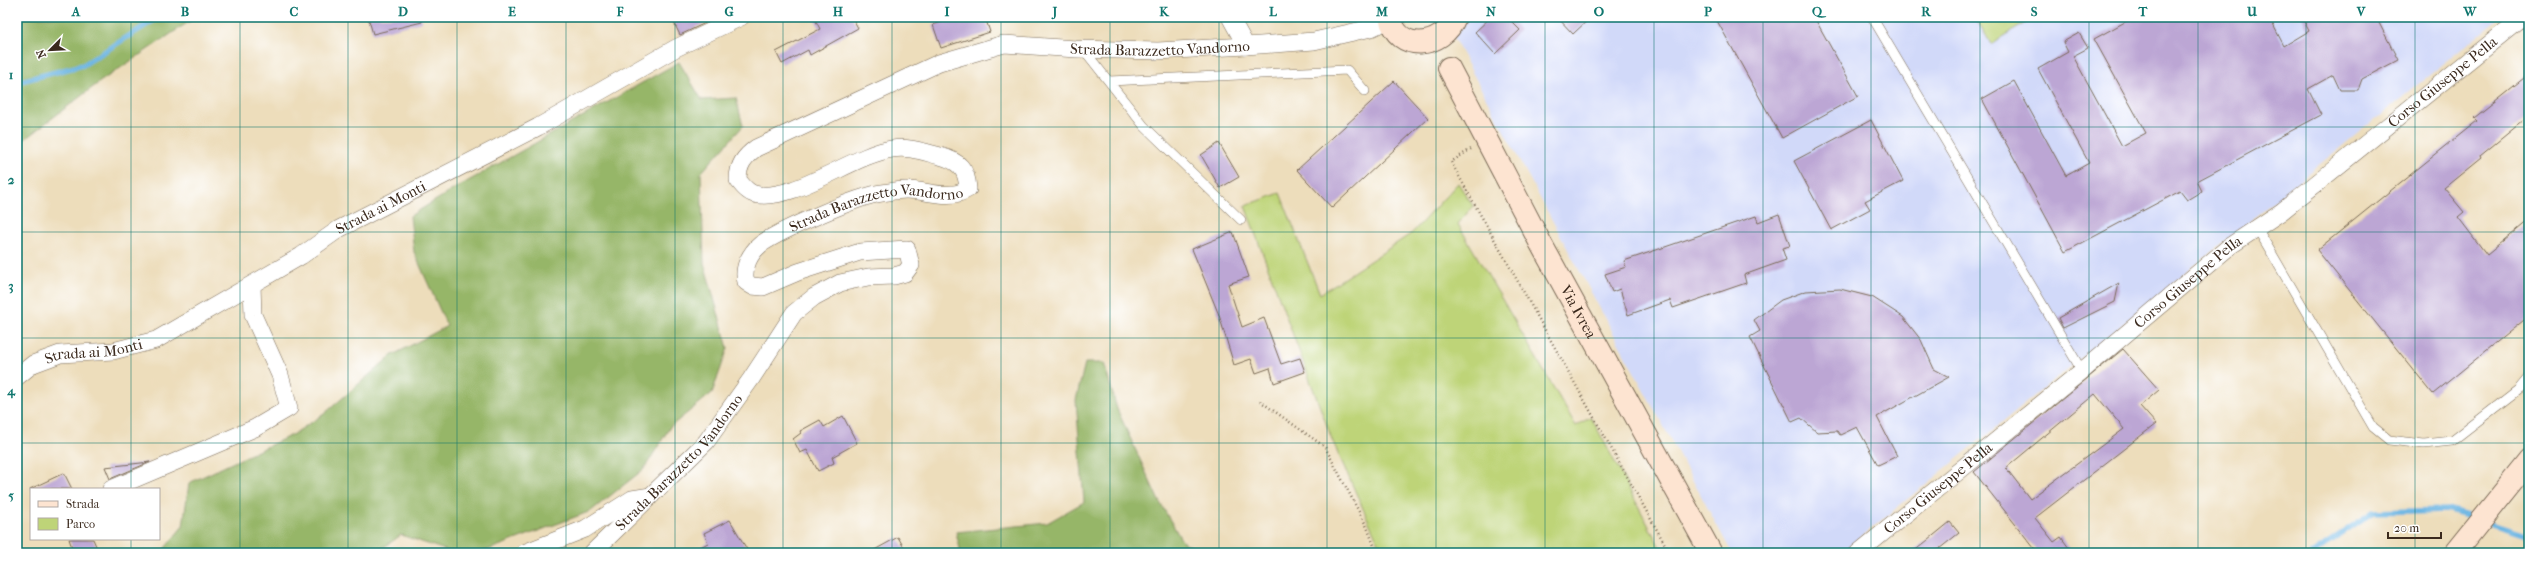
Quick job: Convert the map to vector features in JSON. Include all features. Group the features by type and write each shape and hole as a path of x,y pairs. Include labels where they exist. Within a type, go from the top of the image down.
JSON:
{"main road":[{"path":"1390,18 1395,29 1403,37 1419,42 1435,41 1444,35 1455,17"},
{"name":"Via Ivrea","path":"1435,41 1540,242 1711,553"},
{"path":"2455,553 2529,461"}],"street":[{"name":"Strada ai Monti","path":"17,377 33,364 60,354 113,351 156,340 301,256 339,229 538,127 676,48 740,17"},
{"path":"1230,17 1246,46"},
{"name":"Corso Giuseppe Pella","path":"1858,553 2082,371 2230,246 2281,212 2523,17"},
{"name":"Strada Barazzetto Vandorno","path":"592,553 706,442 794,313 814,297 840,283 868,277 894,276 905,273 911,264 907,249 875,250 829,261 763,287 752,286 746,282 744,273 747,263 760,245 852,202 879,193 905,190 949,196 960,194 968,189 967,177 964,169 954,160 912,149 892,149 864,158 775,195 753,194 738,180 738,171 746,156 756,148 785,133 939,63 971,52 1004,44 1084,50 1158,51 1246,46 1314,41 1371,28 1390,18"},
{"path":"113,488 256,428 289,408 280,375 254,315 252,285"},
{"path":"524,553 585,529 632,499 653,495"}],"lane":[{"path":"1872,17 2082,371"},
{"path":"1084,50 1144,126 1241,220"},
{"path":"1109,81 1347,70 1365,91"},
{"path":"2257,228 2373,427 2389,440 2424,444 2452,441 2519,389 2529,377"}],"path":[{"path":"1486,138 1451,162 1667,548 1667,553"},
{"path":"1260,401 1325,447 1367,527 1378,553"}],"shaded area":[{"path":"1468,17 2501,17 1841,553 1732,553 1451,33"}],"green space":[{"path":"17,17 196,17 101,81 17,145"},
{"path":"1975,17 2022,17 2026,23 1991,44"},
{"path":"679,62 702,100 736,98 743,126 701,173 704,263 728,348 712,393 670,427 644,469 591,511 480,553 454,553 401,535 376,553 161,553 183,526 189,483 292,435 324,414 391,356 447,326 414,252 410,216 454,189"},
{"path":"1458,183 1473,206 1458,224 1576,426 1591,417 1663,553 1383,553 1333,442 1245,206 1280,193 1320,294 1412,233"},
{"path":"1085,363 1104,363 1117,409 1158,499 1182,541 1201,553 961,553 956,532 1047,523 1084,502 1076,400"}],"building":[{"path":"368,17 421,17 422,22 373,34"},
{"path":"671,17 718,17 680,35"},
{"path":"814,17 852,17 858,28 810,55 808,50 782,64 776,52 820,29"},
{"path":"946,17 985,17 990,32 941,48 933,25 947,20"},
{"path":"1491,17 1507,17 1520,30 1495,54 1475,32"},
{"path":"1557,17 1591,17 1573,34"},
{"path":"1715,17 1814,17 1858,96 1782,138"},
{"path":"2134,17 2269,17 2284,46 2309,31 2302,17 2376,17 2398,60 2362,79 2358,90 2340,90 2333,75 2308,89 2321,115 2197,181 2202,191 2187,200 2180,191 2065,252 1982,99 2014,81 2066,176 2089,163 2038,69 2068,52 2063,42 2079,33 2088,48 2073,56 2122,146 2146,133 2094,39"},
{"path":"2529,74 2529,116 2444,188 2464,212 2458,217 2487,255 2529,220 2529,316 2433,394 2317,250 2477,121 2474,118"},
{"path":"1394,81 1428,118 1332,208 1297,170"},
{"path":"1871,120 1903,181 1865,201 1870,209 1831,230 1794,161"},
{"path":"1219,143 1239,177 1220,188 1201,155"},
{"path":"1779,214 1790,246 1782,248 1786,260 1744,275 1746,283 1673,308 1670,300 1628,315 1620,289 1612,292 1605,274 1626,267 1624,261 1756,216 1758,222"},
{"path":"1233,232 1249,277 1228,284 1242,327 1264,318 1281,364 1300,358 1305,372 1274,383 1270,368 1256,373 1251,359 1234,365 1219,315 1192,249"},
{"path":"2119,283 2115,302 2063,328 2058,318"},
{"path":"1840,289 1872,297 1903,317 1921,340 1934,369 1949,377 1877,417 1897,456 1878,465 1857,427 1840,435 1837,431 1817,432 1801,418 1792,422 1750,337 1760,331 1754,320 1781,300 1806,291"},
{"path":"2123,349 2159,390 2140,406 2156,424 2035,518 2054,542 2061,537 2069,548 2063,553 2038,553 1974,472","holes":["2095,394 2124,429 2030,499 2006,468"]},
{"path":"843,416 857,443 832,457 834,463 818,471 807,450 800,453 793,439 801,433 800,431 820,420 824,427"},
{"path":"150,462 110,479 105,467"},
{"path":"64,473 72,488 32,488"},
{"path":"730,520 749,553 689,553 708,543 704,533"},
{"path":"1950,522 1959,533 1934,553 1912,553"},
{"path":"898,537 907,553 869,553"},
{"path":"69,540 93,540 99,553 74,553"}],"waterway":[{"path":"17,82 83,65 159,17"},
{"path":"2313,553 2373,512 2447,510 2477,519"},
{"path":"2485,522 2529,536"}]}
